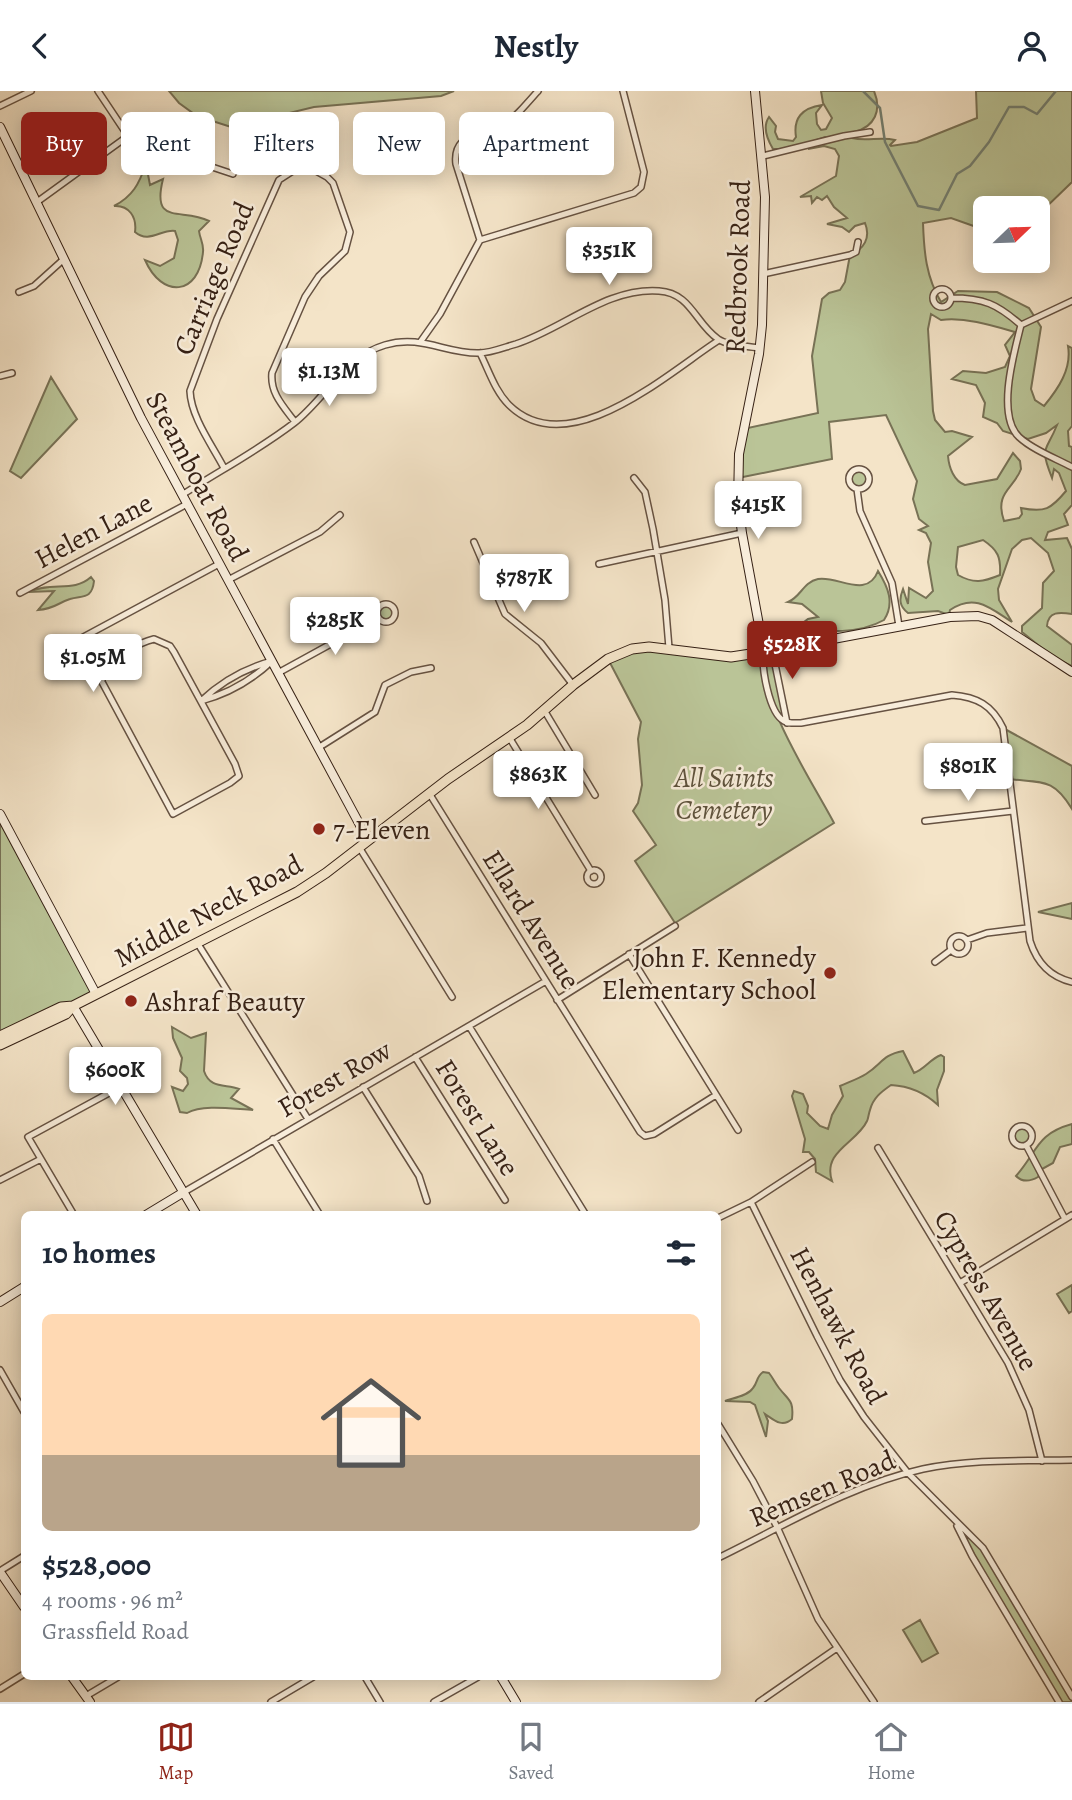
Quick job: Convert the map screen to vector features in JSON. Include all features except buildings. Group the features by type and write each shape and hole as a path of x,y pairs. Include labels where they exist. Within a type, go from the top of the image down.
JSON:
{"main road":[{"name":"Redbrook Road","path":"755,91 765,197 760,348 739,454 738,502 741,533 764,652"},
{"name":"Steamboat Road","path":"0,127 141,418 368,840"},
{"name":"Middle Neck Road","path":"0,1045 66,1014 73,1006 297,892 544,711 608,659 621,653 649,647 731,656 965,616 992,620 1072,672"},
{"path":"0,814 96,994"},
{"name":"Middle Neck Road","path":"0,1036 61,1007 73,1006"},
{"path":"73,1006 195,1211"},
{"name":"Forest Row","path":"153,1211 184,1192"},
{"path":"0,1302 21,1289"},
{"path":"0,1571 21,1602"},
{"path":"74,1680 88,1699"},
{"path":"503,1680 516,1702"}],"street":[{"path":"0,106 31,91"},
{"path":"97,91 121,126"},
{"path":"480,240 456,164 458,146 510,123 538,91"},
{"path":"421,341 440,314 480,240 634,193 641,187 645,173 623,91"},
{"path":"763,156 870,132"},
{"path":"37,202 121,141"},
{"name":"Carriage Road","path":"225,468 194,411 190,391 217,319 279,180 296,169 309,167 317,170 333,184 350,232 345,251 319,276 305,297 272,373 271,383 275,395 295,422"},
{"path":"763,274 850,255 856,252 858,242"},
{"path":"19,292 34,286 64,259"},
{"path":"182,495 295,422 313,406 345,368 360,356 389,344 421,341 448,349 480,353 517,344 607,302 630,293 646,291 670,292 682,298 719,340 760,348"},
{"path":"951,298 989,302 1003,309 1021,325"},
{"path":"1021,325 1072,301"},
{"path":"1021,325 1007,404 1010,425 1024,441 1072,467"},
{"path":"480,353 498,391 511,406 537,421 555,424 593,416 634,399 719,340"},
{"path":"0,376 12,373"},
{"path":"634,478 646,496 665,600 669,648"},
{"path":"857,489 860,511 892,583 899,626"},
{"name":"Helen Lane","path":"20,593 187,504"},
{"path":"228,580 320,532 340,515"},
{"path":"599,564 741,533"},
{"path":"474,542 505,614 541,643 573,685"},
{"path":"50,655 219,564"},
{"path":"490,580 523,567 547,564"},
{"path":"278,673 378,618"},
{"path":"148,641 161,641 174,652 201,701 239,776 173,814 106,691 102,672 107,663 125,652 148,641"},
{"path":"764,652 775,664 787,723"},
{"path":"764,652 762,661 773,707 778,717 787,723 801,723 951,695 970,697 984,703 993,711 1003,728 1027,928 1033,951 1042,965 1056,977 1072,982"},
{"path":"201,701 218,697 259,673 272,661"},
{"path":"318,748 375,712 385,685 411,672 431,668"},
{"path":"544,711 596,795"},
{"path":"509,737 591,871"},
{"name":"Ellard Avenue","path":"429,793 639,1132 645,1136 654,1134 716,1095"},
{"path":"925,821 1013,811"},
{"path":"359,847 452,997"},
{"path":"557,1000 675,926"},
{"path":"967,940 968,949 964,953 959,955 951,950 953,938 959,936 967,940 987,933 1027,928"},
{"path":"198,944 308,1119"},
{"path":"935,962 951,950"},
{"path":"629,954 738,1130"},
{"name":"Forest Row","path":"184,1192 545,981"},
{"path":"469,1026 584,1211"},
{"name":"Forest Lane","path":"415,1057 505,1200"},
{"path":"72,1211 28,1137 120,1087"},
{"path":"363,1087 419,1175 427,1201"},
{"path":"273,1139 318,1211"},
{"path":"1026,1145 1065,1219"},
{"name":"Cypress Avenue","path":"878,1148 1016,1377 1029,1410 1042,1461"},
{"path":"0,1180 41,1159"},
{"path":"721,1217 751,1202 812,1162"},
{"name":"Henhawk Road","path":"751,1202 840,1380 864,1417 908,1473 984,1549 1072,1697"},
{"path":"960,1283 1072,1215"},
{"path":"0,1370 21,1407"},
{"path":"721,1429 778,1529 818,1619 874,1702"},
{"name":"Remsen Road","path":"721,1557 872,1484 908,1473 958,1463 1072,1460"},
{"name":"Henhawk Road","path":"956,1523 972,1556 1059,1702"},
{"path":"0,1571 21,1558"},
{"path":"759,1702 837,1648"},
{"path":"0,1689 21,1676"},
{"path":"88,1699 114,1680"},
{"path":"271,1702 308,1680"},
{"path":"367,1680 380,1702"},
{"path":"435,1702 473,1680"}],"green space":[{"path":"169,91 454,91 441,96 314,107 293,112 229,112 229,126 215,122 215,112 191,112"},
{"path":"821,91 874,91 877,105 875,117 867,126 854,132 852,138 895,140 891,146 917,142 977,118 976,91 1072,91 1072,182 1050,203 1050,196 973,196 973,226 951,218 923,223 927,264 941,302 958,291 997,292 1029,308 1041,327 1031,389 1035,400 1044,406 1063,378 1068,363 1068,346 1072,348 1072,426 1068,431 1069,446 1072,447 1072,505 1064,514 1068,525 1048,532 1045,540 1067,538 1072,549 1072,614 1052,615 1047,626 1072,645 1072,666 1053,657 1022,632 1022,626 1042,608 1043,583 1054,571 1048,553 1031,538 1022,540 1012,549 998,589 999,600 1012,622 982,604 975,603 959,605 950,610 949,615 938,611 908,613 903,608 900,599 903,589 908,604 909,588 926,598 933,591 928,562 931,543 926,533 919,530 928,526 919,519 913,499 917,481 886,415 829,422 832,459 738,478 743,429 818,413 812,356 822,299 829,293 840,290 845,282 850,255 859,250 867,238 865,223 855,226 849,232 842,227 827,224 847,218 834,207 827,196 822,200 817,197 812,203 811,196 800,197 836,176 839,156 835,149 824,146 808,149 829,139 825,137 790,149 773,149 767,137 766,125 769,117 776,126 778,139 793,141 796,137 796,124 804,111 822,105 816,113 817,124 821,130 826,129 832,118 823,103","holes":["931,314 941,320 969,321 1015,332 1005,345 1010,356 1005,367 986,373 963,371 952,379 976,385 985,403 983,417 997,423 1003,431 1028,439 1046,433 1057,425 1045,454 1052,478 1054,469 1059,473 1066,491 1051,506 1042,510 1021,508 1022,514 1019,518 1004,521 1001,503 1021,469 1020,461 1013,453 997,479 965,485 955,477 948,456 972,437 952,431 945,432 935,420 928,329","983,540 998,555 1000,575 979,581 958,575 958,547"]},
{"path":"142,175 148,175 150,185 163,179 160,194 165,210 209,221 199,231 203,249 200,267 195,277 187,284 170,286 161,281 152,273 145,260 160,266 174,258 178,240 175,231 145,237 140,235 135,232 135,221 131,213 114,206 126,198"},
{"path":"51,377 77,419 21,478 10,471"},
{"path":"856,471 862,471 867,479 865,485 856,487 851,482 851,476"},
{"path":"878,571 890,601 884,620 865,628 842,631 799,626 808,619 818,617 802,604 788,602 809,583 826,579 867,584"},
{"path":"91,577 94,581 89,594 48,608 38,610 54,591 28,592 46,587 77,585"},
{"path":"387,605 395,613 387,621 379,613"},
{"name":"All Saints Cemetery","path":"633,650 724,657 764,651 768,692 777,715 834,823 675,923 635,861 656,845 633,811 638,803 642,785 638,739 641,722 608,659"},
{"path":"765,655 773,665 785,721 769,690"},
{"path":"1003,728 1072,766 1072,809 1053,787 1039,782 1009,779"},
{"path":"0,820 96,994 0,1040"},
{"path":"1072,903 1072,919 1038,912"},
{"path":"172,1027 191,1038 206,1033 204,1071 207,1077 218,1085 239,1089 231,1098 253,1110 210,1108 180,1112 172,1087 183,1091 188,1084 187,1078 180,1071 182,1058 173,1038"},
{"path":"903,1051 914,1073 937,1057 944,1057 944,1071 937,1090 938,1105 916,1091 891,1085 875,1099 862,1129 836,1155 830,1171 832,1181 816,1172 815,1159 809,1152 803,1152 805,1139 792,1096 794,1091 803,1094 808,1106 807,1113 820,1126 828,1129 832,1115 843,1096 840,1086 866,1074 886,1057"},
{"path":"1072,1124 1072,1144 1060,1147 1053,1163 1042,1169 1038,1177 1027,1181 1016,1176 1044,1138"},
{"path":"1019,1128 1025,1128 1030,1136 1028,1142 1019,1144 1014,1139 1014,1133"},
{"path":"1072,1285 1072,1311 1069,1313 1057,1294"},
{"path":"763,1372 769,1373 790,1401 792,1408 792,1419 785,1423 765,1414 768,1421 766,1437 755,1405 750,1402 725,1401 751,1391"},
{"path":"956,1523 983,1549 1072,1697 1072,1702 1059,1702"},
{"path":"920,1620 938,1653 922,1662 903,1630"}],"waterway":[{"path":"863,91 880,108 885,142 918,206 939,210 957,174 970,166 989,142 1009,107 1024,107 1037,114 1056,91"}],"place":[{"name":"7-Eleven","path":"319,829"},
{"name":"John F. Kennedy Elementary School","path":"830,973"},
{"name":"Ashraf Beauty","path":"131,1001"}]}
